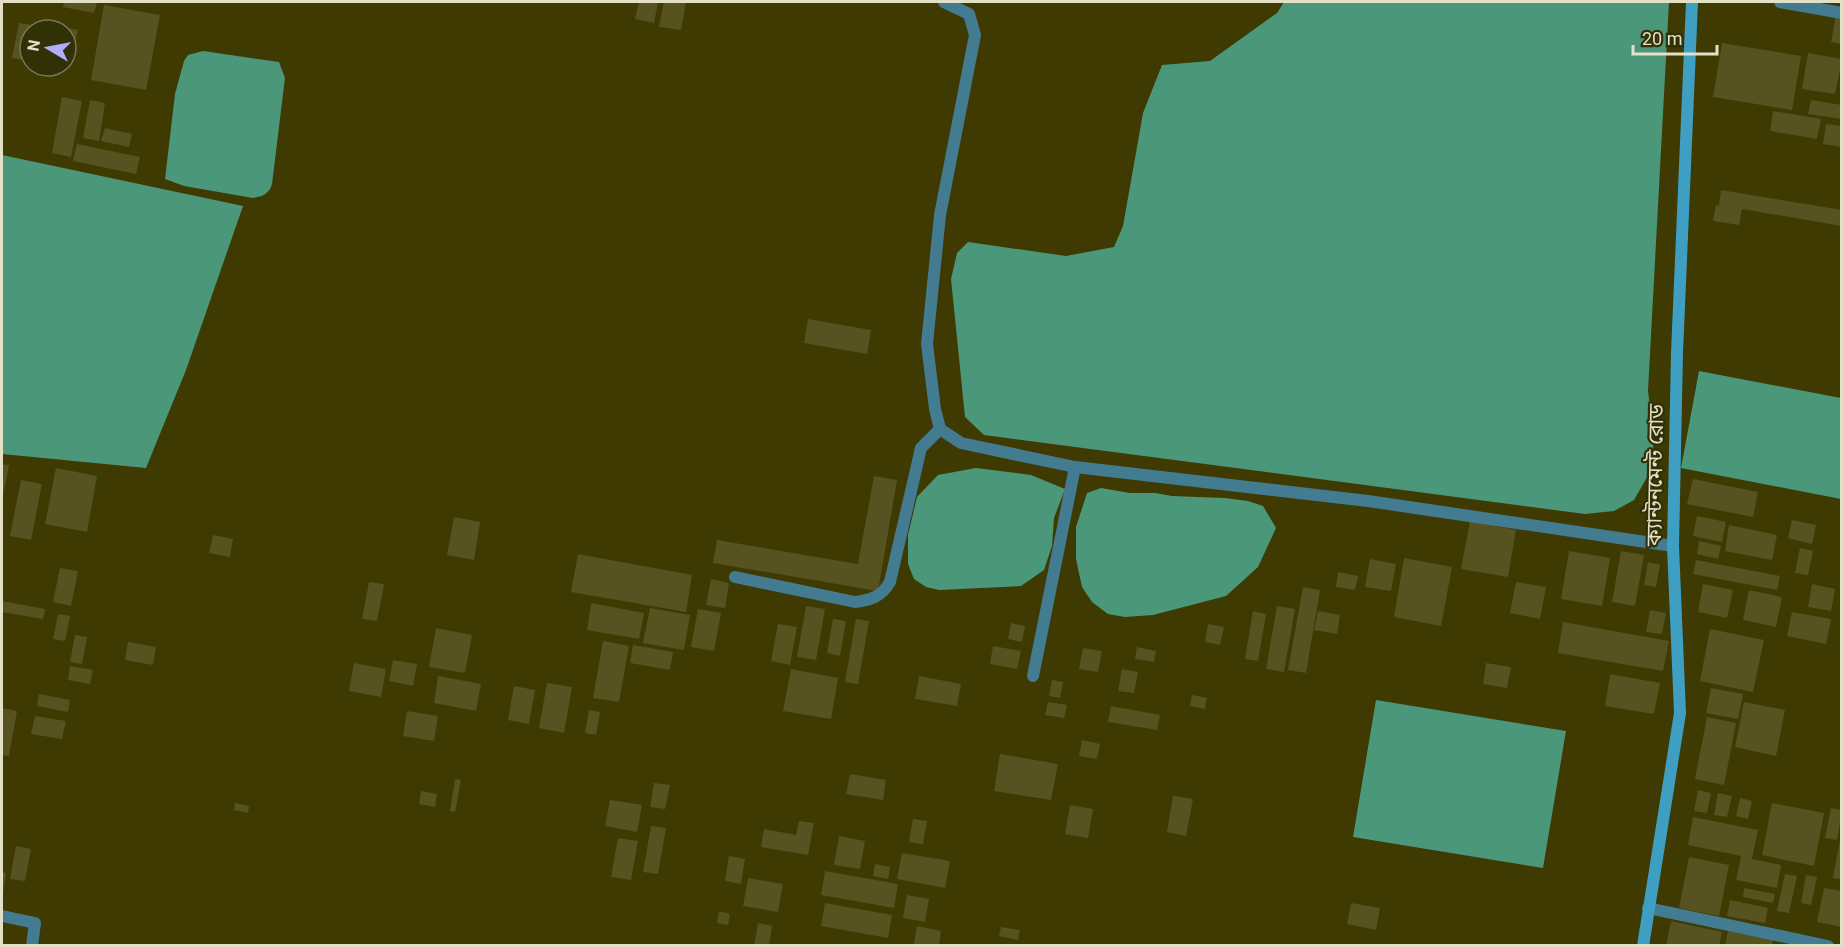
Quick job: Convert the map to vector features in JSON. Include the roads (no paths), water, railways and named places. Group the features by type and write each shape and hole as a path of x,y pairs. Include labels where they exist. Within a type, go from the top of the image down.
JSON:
{"main road":[{"name":"ক্যান্টনমেন্ট রোড","path":"1643,945 1680,713 1673,546 1677,353 1692,2"}],"street":[{"path":"944,2 969,14 975,35 940,215 927,344 935,410 940,429 961,443 1075,467 1368,501 1673,546"},
{"path":"1780,2 1842,13"},
{"path":"735,578 855,602 870,600 883,594 890,582 921,448 940,429"},
{"path":"1033,676 1075,467"},
{"path":"1648,908 1827,945"},
{"path":"2,916 35,923 32,945"}]}
